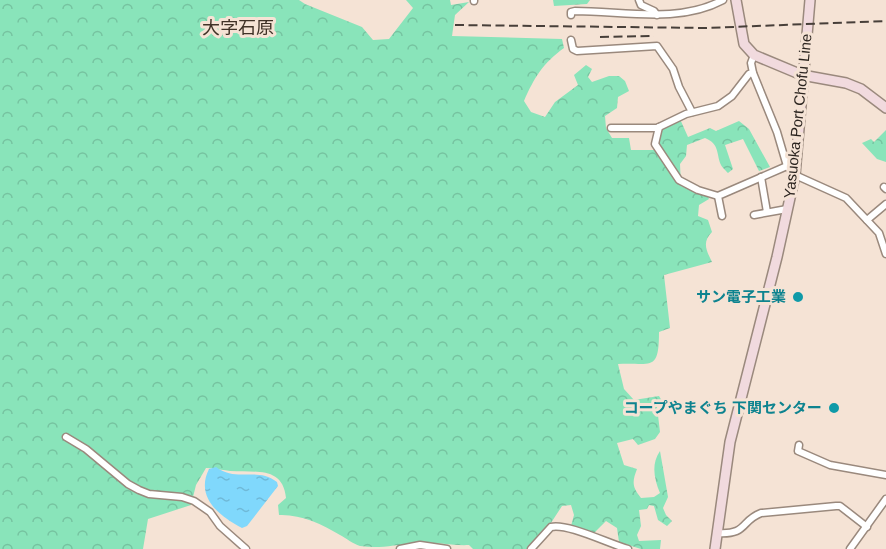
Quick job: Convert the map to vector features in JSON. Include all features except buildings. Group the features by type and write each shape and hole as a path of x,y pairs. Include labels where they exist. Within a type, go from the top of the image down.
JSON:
{"main road":[{"path":"736,0 744,44 748,51 802,75 846,83 861,89 886,108"},
{"name":"Yasuoka Port Chofu Line","path":"715,549 730,442 795,175 810,0"}],"street":[{"path":"639,0 641,5 654,11 657,15"},
{"path":"571,15 575,11 602,11 616,14 657,15 711,6 723,0"},
{"path":"571,39 573,49 577,51 657,46 673,69 692,112"},
{"path":"754,55 750,63 777,132 787,166 795,175 846,198 879,233 886,254"},
{"path":"611,128 659,127 692,112 706,110 725,102 749,74 753,73"},
{"path":"659,127 655,144 657,149 675,176 698,190 718,196 787,166"},
{"path":"760,177 766,212"},
{"path":"718,196 722,216"},
{"path":"867,220 886,204"},
{"path":"753,214 787,209"},
{"path":"66,437 86,449 128,484 139,490 149,494 182,497 194,501 210,512 220,526 246,549"},
{"path":"799,445 798,451 830,465 886,475"},
{"path":"850,549 886,499"},
{"path":"717,533 729,534 738,531 761,513 836,506 840,506 867,526"},
{"path":"531,549 554,525 628,549"},
{"path":"400,549 420,545 447,549"}],"green space":[{"path":"0,0 299,0 362,27 373,40 389,39 413,8 406,0 450,0 451,5 469,2 455,15 452,36 562,39 564,48 550,59 540,72 524,101 531,112 545,117 555,102 578,85 574,75 586,65 592,69 588,77 592,82 609,76 619,76 625,81 629,91 618,97 617,108 605,116 606,128 612,138 629,138 631,150 654,150 661,128 680,119 688,137 710,128 716,131 739,121 749,129 770,167 759,171 743,139 725,145 733,169 728,173 721,166 715,146 710,140 705,138 687,145 686,156 680,164 681,186 706,193 709,199 699,205 698,216 708,220 712,232 707,239 706,246 712,262 664,275 670,328 659,332 659,345 655,360 645,364 618,364 624,389 634,400 659,396 662,401 657,407 660,432 655,439 638,445 633,439 617,443 624,465 637,469 634,484 641,498 654,497 660,493 654,472 655,461 660,451 668,497 663,508 672,521 667,526 658,520 654,506 649,505 647,509 639,510 641,526 637,535 639,541 661,540 660,549 641,549 619,542 617,528 606,521 594,533 571,526 574,515 571,505 562,506 547,529 527,549 473,549 469,545 428,543 380,547 360,546 311,521 295,516 279,515 278,505 286,498 284,487 273,475 206,468 196,485 191,505 148,519 143,549 0,549"},
{"path":"553,0 590,0 587,4 554,6"},
{"path":"886,130 886,162 877,159 862,143 871,139 874,142"}],"water":[{"path":"216,467 232,474 262,475 277,482 278,486 247,526 242,528 225,518 207,497 205,479 209,469"}],"railway":[{"path":"455,25 705,28 886,21"},
{"path":"600,37 654,36"}],"place":[{"name":"サン電子工業","path":"798,297"},
{"name":"コープやまぐち 下関センター","path":"834,408"}],"district":[{"name":"大字石原","path":"238,28"}]}
